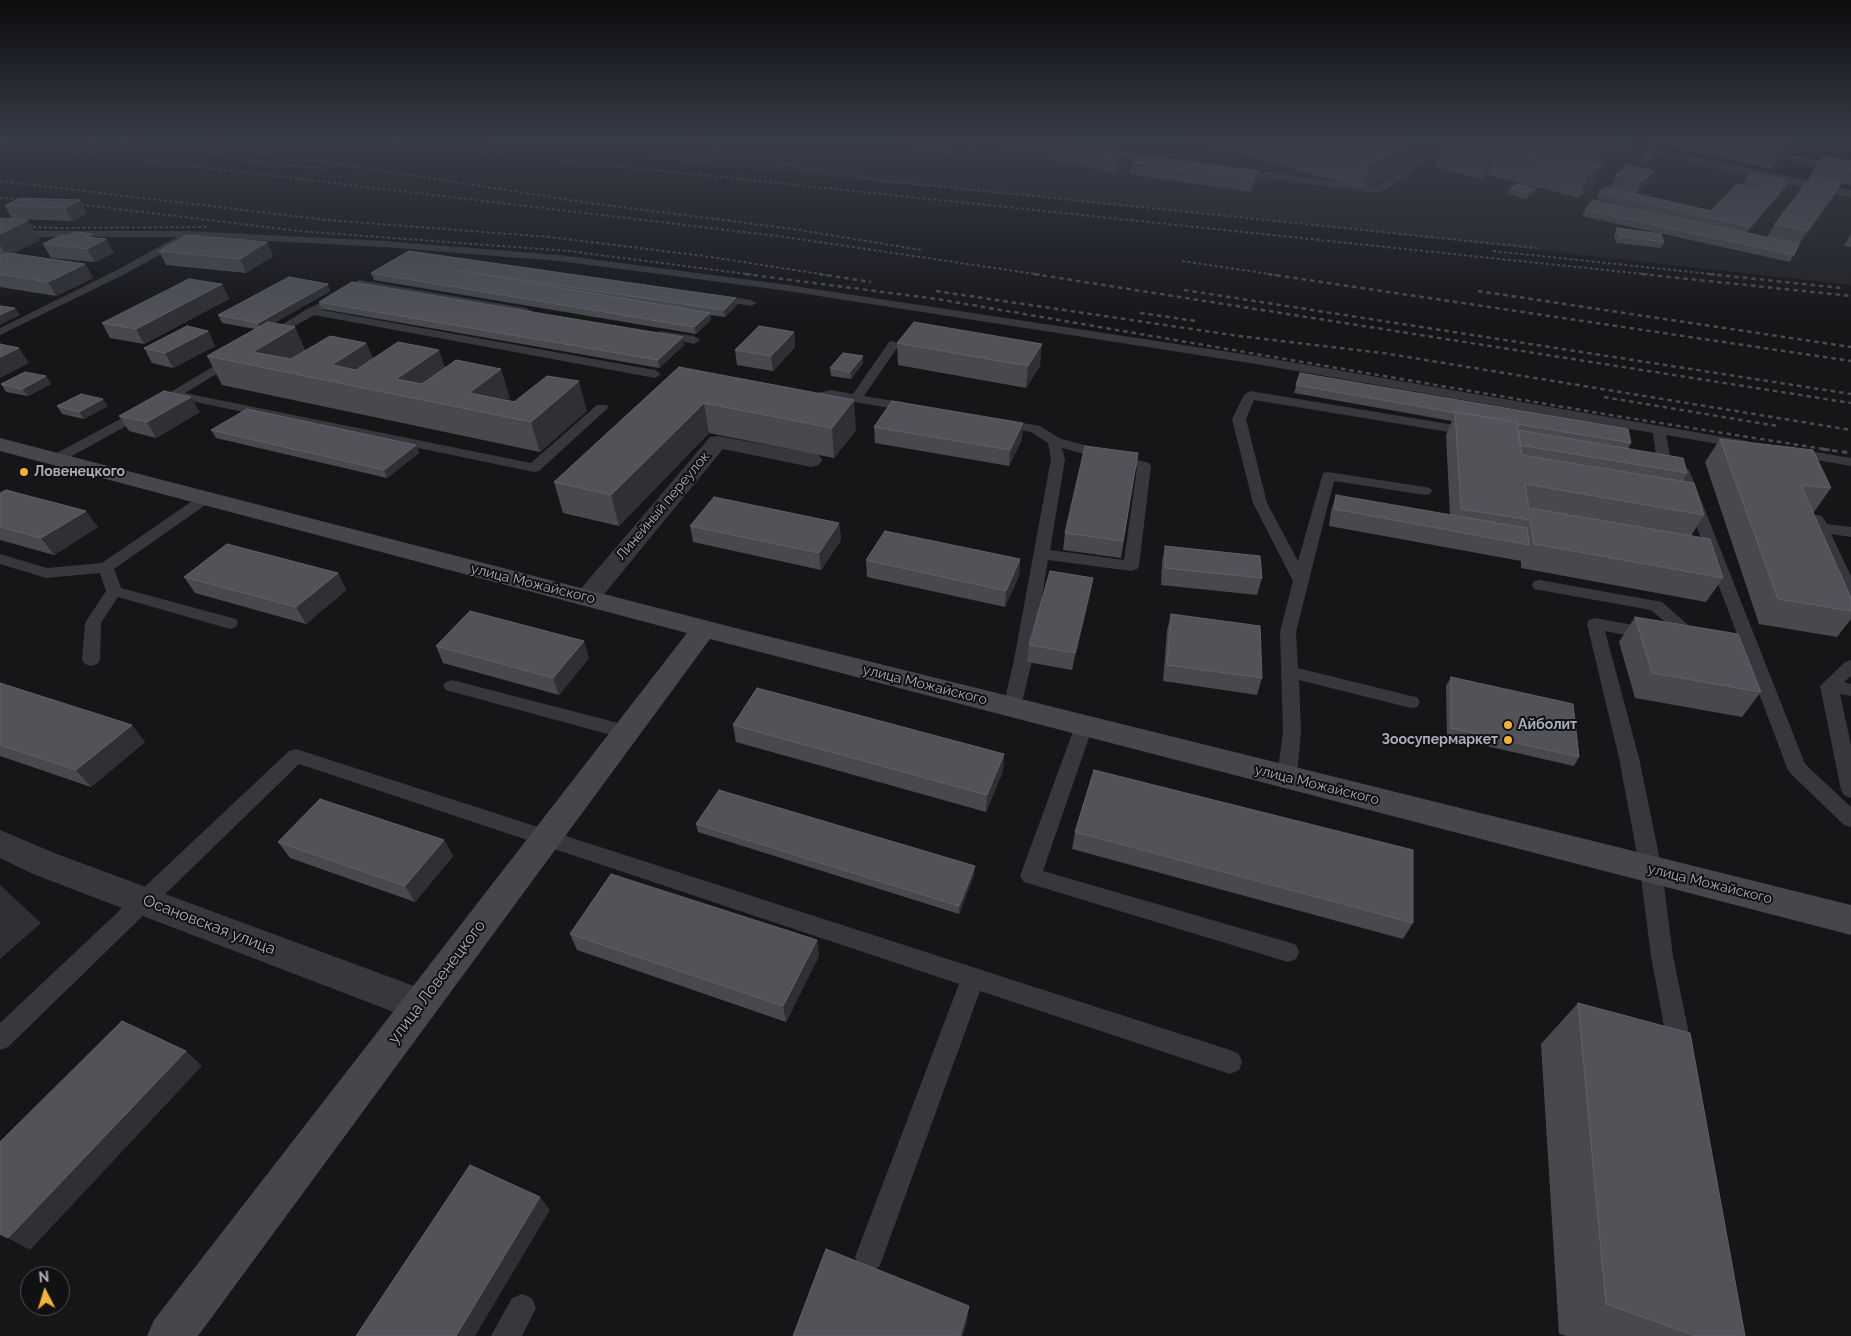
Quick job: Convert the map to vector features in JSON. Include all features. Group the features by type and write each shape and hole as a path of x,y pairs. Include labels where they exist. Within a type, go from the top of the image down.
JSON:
{"main road":[{"name":"улица Можайского","path":"0,444 704,629 1851,920"},
{"name":"улица Ловенецкого","path":"170,1336 704,629"}],"street":[{"name":"Линейный переулок","path":"586,598 718,442 811,460"},
{"name":"Осановская улица","path":"0,843 45,864 420,1005"}],"lane":[{"path":"0,234 189,234 409,253 559,258 962,314 1256,360 1758,446"},
{"path":"0,332 121,272 189,234"},
{"path":"409,253 467,262"},
{"path":"96,272 121,272"},
{"path":"375,273 355,285 541,314"},
{"path":"665,284 674,273"},
{"path":"706,296 751,303"},
{"path":"260,342 335,297"},
{"path":"311,311 655,374"},
{"path":"646,332 694,340"},
{"path":"856,398 893,344"},
{"path":"56,459 174,394 243,352"},
{"path":"174,394 534,468 602,408"},
{"path":"793,402 832,394 931,411"},
{"path":"1301,581 1260,503 1239,418 1250,395 1486,434"},
{"path":"988,421 1035,428 1054,441 1144,466 1131,566 1042,554"},
{"path":"1659,430 1659,463 1684,472 1715,555 1744,650 1797,768 1851,819"},
{"path":"1012,707 1022,665 1058,460 1054,441"},
{"path":"1777,450 1851,462"},
{"path":"1287,777 1292,732 1288,632 1328,476 1425,491"},
{"path":"0,559 46,573 106,568 206,498"},
{"path":"1676,498 1695,501"},
{"path":"1851,532 1819,524 1851,593"},
{"path":"1696,552 1715,555"},
{"path":"106,568 114,591"},
{"path":"1540,585 1656,606 1704,643 1595,624 1629,758 1651,870 1662,956 1684,1073"},
{"path":"114,591 230,623"},
{"path":"91,660 93,623 114,591"},
{"path":"1830,686 1851,666"},
{"path":"1290,672 1411,702"},
{"path":"452,686 626,732"},
{"path":"1830,686 1851,690"},
{"path":"1830,686 1851,790"},
{"path":"1084,726 1030,876 1288,952"},
{"path":"0,1039 296,756 1230,1062"},
{"path":"868,1257 973,977"},
{"path":"506,1336 522,1308"}],"shaded area":[{"path":"1080,201 1851,201 1851,285 1252,218"}],"building":[{"path":"14,201 77,201 65,208 5,206"},
{"path":"1592,201 1599,201 1799,244 1794,255 1585,210"},
{"path":"1639,201 1669,201 1711,211 1720,201 1772,201 1750,227"},
{"path":"1792,201 1828,201 1807,231 1775,224"},
{"path":"0,218 28,220 0,234"},
{"path":"1617,228 1661,234 1664,242 1619,236"},
{"path":"75,232 93,234 86,237 106,239 87,249 43,244 61,235 67,236"},
{"path":"187,235 267,242 240,259 159,251"},
{"path":"409,251 736,298 724,310 455,270 710,313 694,327 371,273"},
{"path":"8,253 85,264 48,282 0,274 0,256"},
{"path":"289,277 328,284 258,323 218,315"},
{"path":"189,279 222,284 136,329 102,323"},
{"path":"352,282 683,337 658,360 319,302"},
{"path":"0,306 15,308 0,315"},
{"path":"268,322 295,327 253,352 291,359 330,336 366,343 332,365 356,370 398,342 439,350 396,379 422,384 456,360 501,369 469,393 514,402 547,376 579,381 531,422 207,356"},
{"path":"914,322 1042,344 1028,366 897,343"},
{"path":"187,326 208,331 165,353 144,348"},
{"path":"759,326 794,332 771,356 735,350"},
{"path":"0,344 19,348 0,357"},
{"path":"843,353 863,356 850,372 830,368"},
{"path":"679,367 854,400 832,428 704,403 611,495 554,482"},
{"path":"25,372 46,376 22,389 1,384"},
{"path":"1300,373 1628,429 1631,443 1296,385"},
{"path":"164,391 191,397 147,422 119,416"},
{"path":"81,394 103,399 79,412 57,406"},
{"path":"892,401 1023,423 1010,450 874,427"},
{"path":"247,409 416,445 384,470 211,430"},
{"path":"1455,412 1517,422 1522,455 1694,483 1704,515 1525,484 1529,508 1710,539 1723,578 1534,544 1530,520 1461,509"},
{"path":"1518,430 1683,458 1687,473 1520,445"},
{"path":"1720,439 1813,450 1831,488 1801,485 1851,598 1851,611 1778,599"},
{"path":"1085,446 1138,453 1123,541 1065,533"},
{"path":"6,490 86,511 41,538 0,527 0,493"},
{"path":"1336,495 1527,528 1529,545 1334,509"},
{"path":"714,497 839,523 819,553 690,526"},
{"path":"885,531 1020,559 1006,591 866,560"},
{"path":"227,544 338,573 296,607 184,577"},
{"path":"1165,546 1260,556 1262,578 1165,568"},
{"path":"1050,571 1093,578 1075,653 1029,645"},
{"path":"470,611 584,641 553,678 436,646"},
{"path":"1171,614 1260,626 1262,678 1167,665"},
{"path":"1635,617 1738,634 1761,692 1652,673"},
{"name":"Айболит","path":"1451,677 1573,704 1579,757 1451,728"},
{"path":"0,683 132,725 76,770 0,745"},
{"path":"757,688 1004,754 987,795 733,725"},
{"path":"1094,770 1413,850 1413,923 1075,832"},
{"path":"719,790 975,866 959,906 696,824"},
{"path":"320,799 444,840 405,886 278,842"},
{"path":"611,874 817,940 783,1006 570,934"},
{"path":"1578,1003 1690,1033 1745,1336 1696,1336 1606,1304"},
{"path":"122,1021 186,1051 8,1238 0,1234 0,1142"},
{"path":"470,1165 540,1197 456,1336 356,1336"},
{"path":"826,1249 969,1306 960,1336 793,1336"}],"railway":[{"path":"171,201 327,220 550,237 704,256 827,275"},
{"path":"487,201 785,237 1042,275"},
{"path":"579,201 793,229 922,250"},
{"path":"952,201 1653,275"},
{"path":"1085,201 1537,248"},
{"path":"70,203 298,231 569,251 754,275"},
{"path":"0,225 55,228 208,227"},
{"path":"1493,251 1720,275"},
{"path":"1182,261 1277,275"},
{"path":"745,274 937,299 1616,416 1830,450"},
{"path":"819,274 871,282"},
{"path":"1034,274 1851,403"},
{"path":"1268,274 1851,361"},
{"path":"1641,274 1851,296"},
{"path":"1709,274 1841,288"},
{"path":"1184,290 1851,394"},
{"path":"936,291 1239,336 1383,353 1851,430"},
{"path":"1478,291 1851,347"},
{"path":"1140,313 1196,321"},
{"path":"1604,397 1777,426"},
{"path":"1822,449 1851,453"}],"place":[{"name":"Ловенецкого","path":"24,472"},
{"name":"Айболит","path":"1508,725"},
{"name":"Зоосупермаркет","path":"1508,740"}]}
